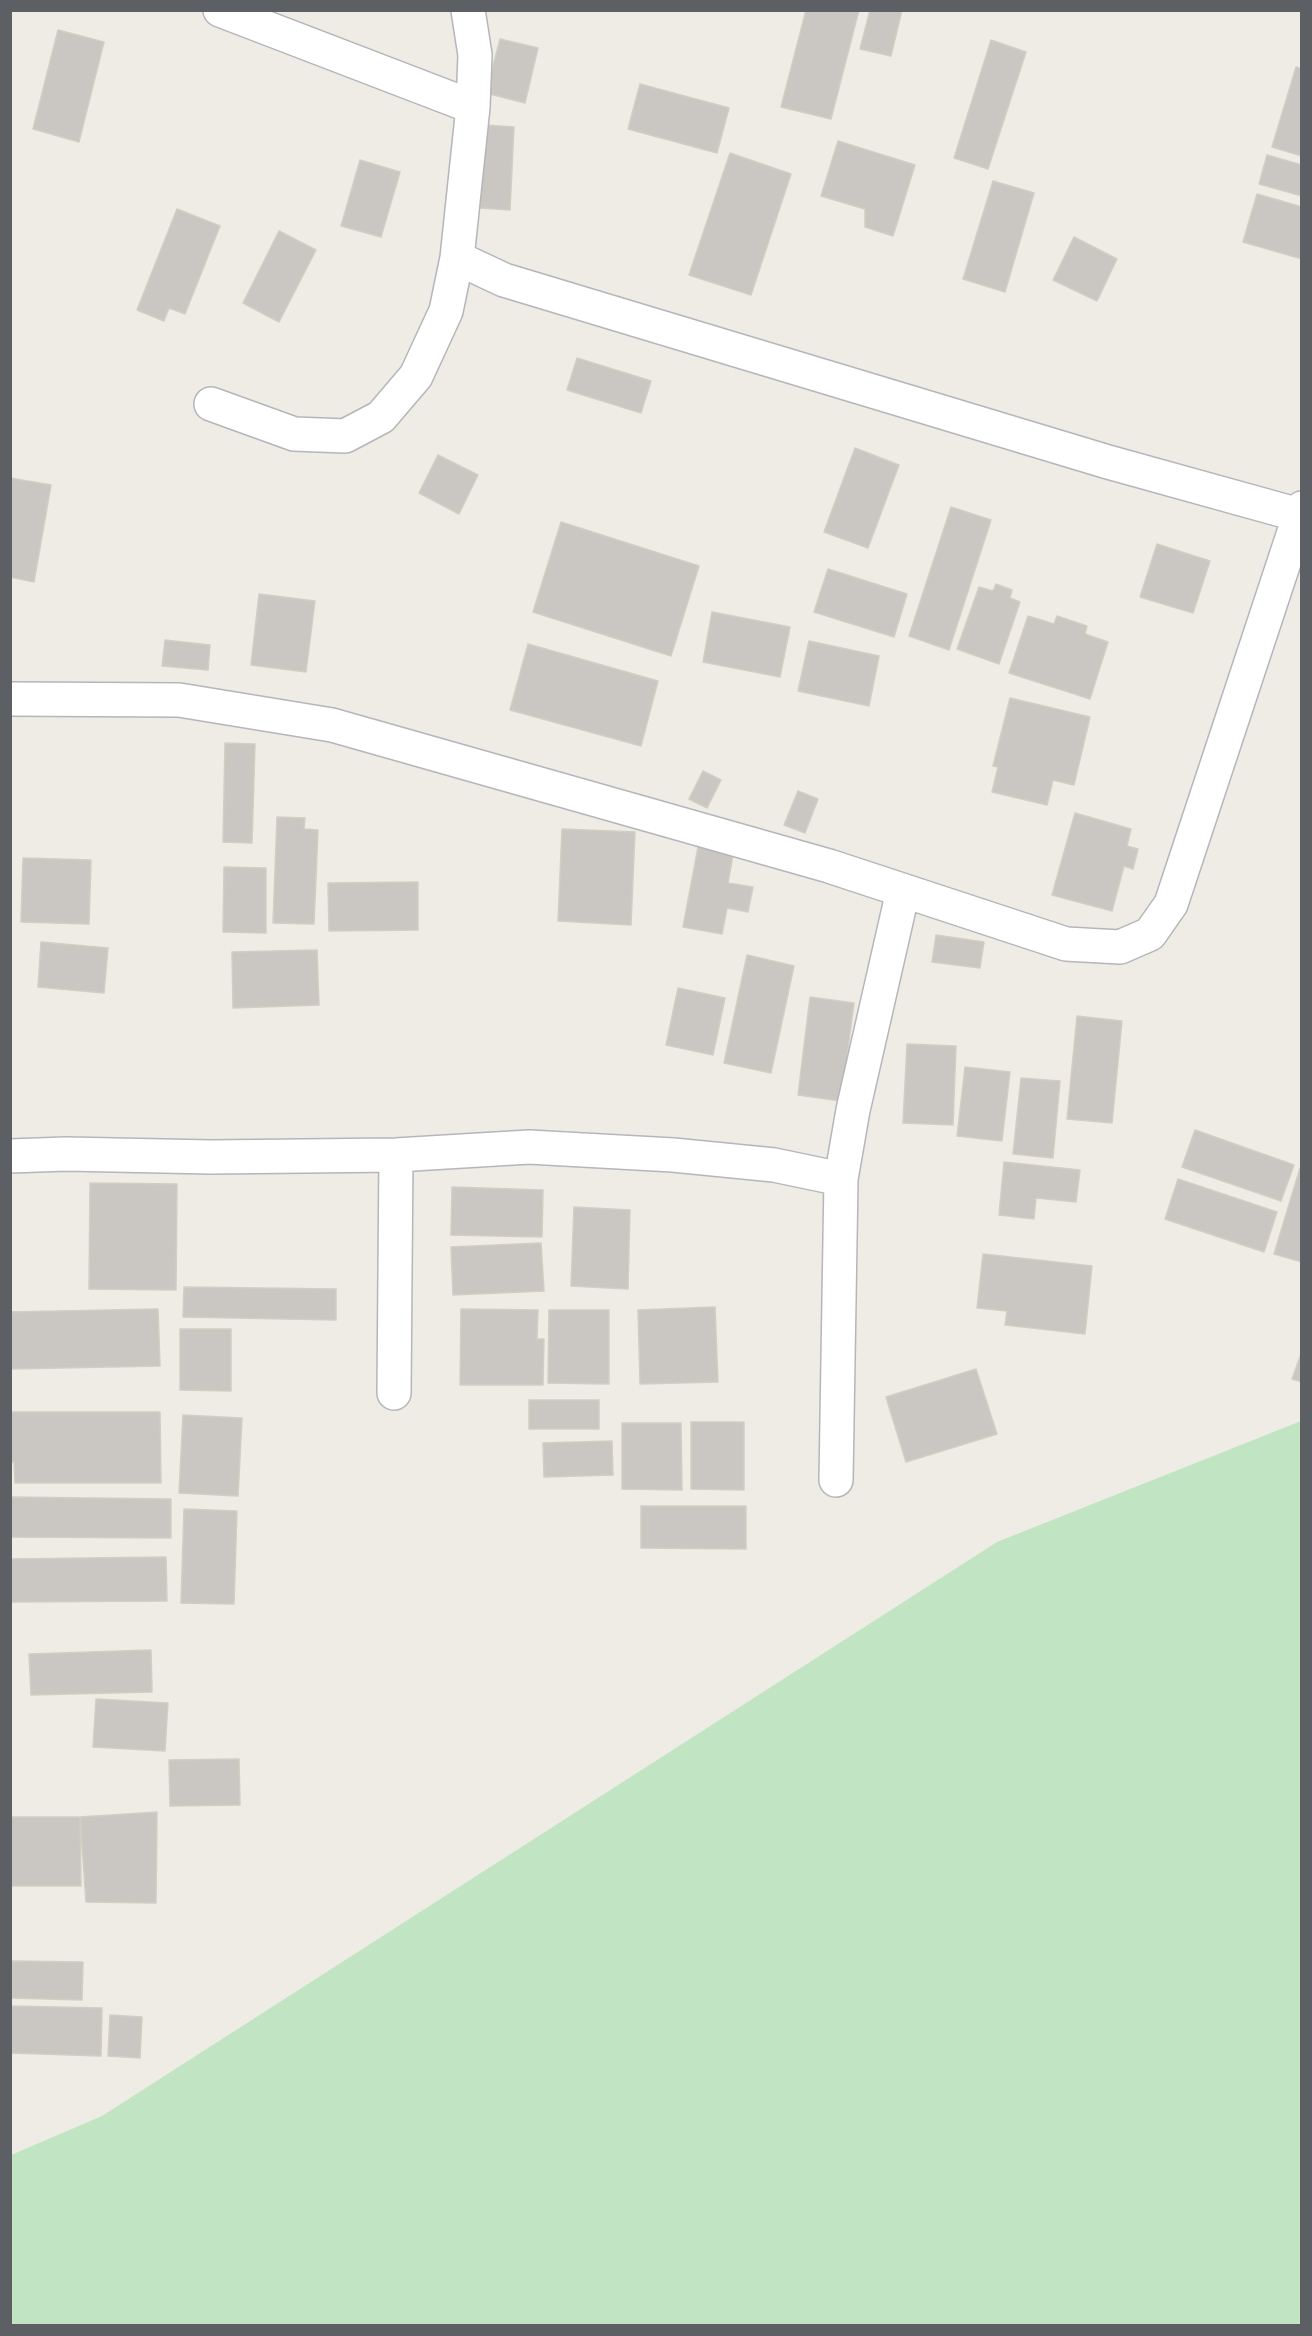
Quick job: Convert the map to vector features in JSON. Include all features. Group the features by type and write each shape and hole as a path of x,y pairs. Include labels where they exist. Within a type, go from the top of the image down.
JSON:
{"street":[{"path":"220,10 473,107"},
{"path":"211,404 294,434 345,436 381,417 416,376 446,311 457,258 473,107 475,56 468,10"},
{"path":"10,699 179,700 332,725 829,866 1066,944 1120,947 1150,934 1171,904 1300,512 1108,462 504,280 457,258"},
{"path":"836,1480 841,1179 853,1110 903,891"},
{"path":"10,1156 66,1154 211,1157 396,1155 529,1147 673,1155 774,1165 841,1179"},
{"path":"394,1393 396,1155"}],"green space":[{"path":"1301,1421 1301,2325 11,2325 11,2155 102,2116 997,1542"}],"building":[{"path":"806,10 859,10 831,119 781,107"},
{"path":"870,10 902,10 891,56 860,49"},
{"path":"58,30 104,42 79,142 33,129"},
{"path":"500,39 538,48 525,103 486,93"},
{"path":"991,40 1026,52 988,169 954,158"},
{"path":"1296,67 1302,69 1302,156 1272,147"},
{"path":"640,84 729,108 717,153 628,129"},
{"path":"485,125 514,127 510,210 480,208"},
{"path":"838,141 915,165 893,236 865,227 865,209 821,196"},
{"path":"730,153 791,174 751,295 689,275"},
{"path":"1267,155 1302,165 1302,196 1259,184"},
{"path":"360,160 400,172 381,237 341,226"},
{"path":"993,181 1034,193 1005,292 963,279"},
{"path":"1257,194 1302,207 1302,259 1243,242"},
{"path":"177,209 220,226 185,314 169,308 164,321 137,310"},
{"path":"279,231 316,250 279,322 243,303"},
{"path":"1074,237 1117,259 1097,301 1053,280"},
{"path":"577,358 651,381 641,413 567,390"},
{"path":"855,448 899,465 868,548 824,532"},
{"path":"438,455 478,475 459,514 419,493"},
{"path":"10,478 51,485 34,582 10,577"},
{"path":"951,507 991,520 949,650 909,636"},
{"path":"561,522 699,566 671,656 533,612"},
{"path":"1157,544 1210,561 1193,613 1140,597"},
{"path":"828,569 907,594 894,637 814,612"},
{"path":"996,584 1012,590 1010,598 1020,602 999,664 957,649 979,587 993,591"},
{"path":"259,594 315,601 306,672 251,665"},
{"path":"712,612 790,627 780,677 703,662"},
{"path":"1028,616 1054,624 1057,616 1087,626 1085,634 1108,642 1090,699 1009,673"},
{"path":"165,640 210,645 208,670 162,666"},
{"path":"809,641 879,656 869,706 798,691"},
{"path":"528,644 658,681 641,746 510,710"},
{"path":"1010,698 1090,717 1074,785 1053,780 1047,805 992,792 998,767 993,766"},
{"path":"225,743 255,744 252,843 223,842"},
{"path":"703,771 721,780 707,808 689,799"},
{"path":"798,791 818,799 805,833 784,825"},
{"path":"1075,813 1131,829 1127,846 1138,849 1133,869 1124,866 1112,911 1052,895"},
{"path":"277,817 305,818 304,829 318,830 314,924 273,923"},
{"path":"562,829 635,832 631,925 558,921"},
{"path":"699,842 734,849 728,883 753,887 748,912 727,908 722,934 683,927"},
{"path":"23,858 91,860 89,924 21,922"},
{"path":"224,867 266,868 266,933 223,932"},
{"path":"418,882 418,930 329,931 328,883"},
{"path":"936,935 984,942 980,968 932,962"},
{"path":"41,942 108,948 104,993 38,987"},
{"path":"317,950 319,1005 233,1008 232,952"},
{"path":"747,955 794,966 771,1073 724,1063"},
{"path":"678,988 725,998 713,1055 666,1045"},
{"path":"810,997 854,1003 841,1101 798,1095"},
{"path":"1077,1016 1122,1021 1112,1123 1067,1119"},
{"path":"907,1044 956,1046 953,1125 903,1123"},
{"path":"965,1067 1010,1072 1002,1141 957,1136"},
{"path":"1021,1078 1060,1081 1053,1158 1013,1154"},
{"path":"1195,1130 1294,1165 1281,1201 1182,1167"},
{"path":"1004,1162 1080,1170 1076,1202 1036,1198 1034,1219 999,1215"},
{"path":"1300,1168 1302,1168 1302,1262 1274,1254"},
{"path":"1178,1179 1277,1212 1264,1252 1165,1219"},
{"path":"90,1183 177,1184 176,1290 89,1289"},
{"path":"452,1187 543,1190 542,1237 451,1235"},
{"path":"574,1207 630,1210 628,1289 571,1286"},
{"path":"541,1243 544,1291 453,1295 451,1247"},
{"path":"983,1254 1092,1266 1085,1334 1005,1325 1007,1311 977,1308"},
{"path":"184,1287 336,1289 336,1320 183,1317"},
{"path":"715,1307 718,1382 640,1384 638,1310"},
{"path":"158,1309 160,1366 10,1369 10,1312"},
{"path":"461,1309 538,1310 537,1339 544,1339 543,1385 460,1385"},
{"path":"549,1310 609,1310 609,1384 548,1383"},
{"path":"180,1329 231,1329 231,1391 180,1390"},
{"path":"1302,1351 1302,1382 1292,1379"},
{"path":"976,1369 997,1434 906,1462 886,1397"},
{"path":"529,1400 599,1400 599,1429 529,1429"},
{"path":"10,1412 160,1412 161,1483 15,1483 14,1462 10,1462"},
{"path":"183,1415 242,1418 238,1496 179,1493"},
{"path":"691,1422 744,1422 744,1490 691,1489"},
{"path":"622,1423 681,1423 682,1490 622,1489"},
{"path":"612,1441 613,1475 544,1477 543,1443"},
{"path":"10,1497 171,1499 171,1538 10,1537"},
{"path":"641,1506 746,1506 746,1549 641,1548"},
{"path":"184,1509 237,1511 234,1604 181,1603"},
{"path":"166,1557 167,1601 10,1602 10,1559"},
{"path":"151,1650 152,1692 31,1695 29,1654"},
{"path":"96,1699 168,1703 165,1751 93,1747"},
{"path":"239,1759 240,1805 170,1806 169,1760"},
{"path":"157,1812 156,1903 86,1902 80,1817"},
{"path":"10,1817 80,1817 81,1886 10,1886"},
{"path":"12,1961 83,1962 82,2000 12,1998"},
{"path":"10,2006 102,2008 101,2056 10,2053"},
{"path":"110,2015 142,2017 140,2058 108,2056"}]}
